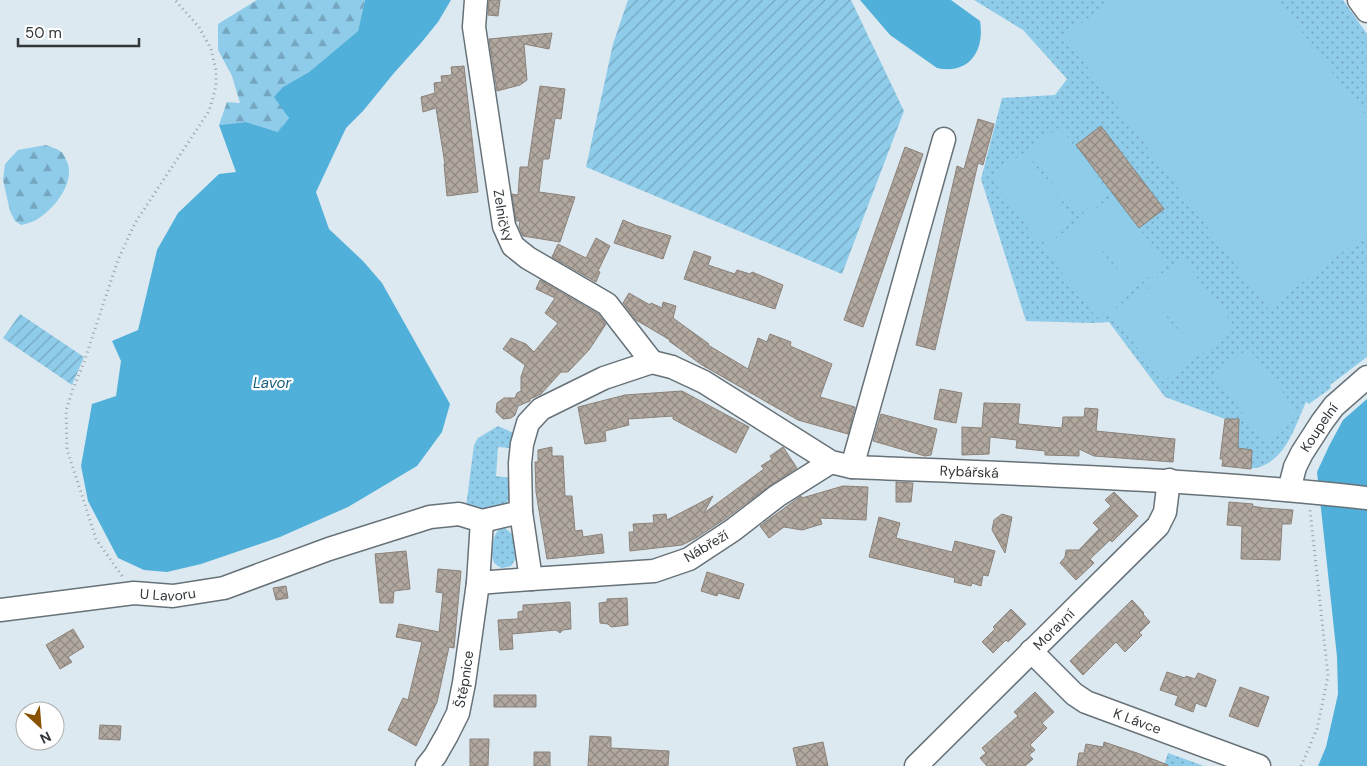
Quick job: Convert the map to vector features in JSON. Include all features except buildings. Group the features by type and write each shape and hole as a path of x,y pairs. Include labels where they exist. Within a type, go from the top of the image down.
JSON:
{"street":[{"name":"Zelničky","path":"476,0 474,27 504,226 508,238 513,246 528,258 607,304 652,362"},
{"path":"1359,0 1367,11"},
{"path":"841,465 944,139"},
{"name":"Rybářská","path":"652,362 672,368 704,382 841,465 1169,480 1367,498"},
{"path":"531,579 521,512 520,463 522,444 528,423 540,409 604,378 652,362"},
{"name":"Koupelní","path":"1304,491 1295,466 1302,453 1334,406 1367,377"},
{"name":"Nábřeží","path":"478,583 654,571 689,559 733,530 776,496 841,465"},
{"name":"Moravní","path":"916,766 1158,526 1165,512 1169,480"},
{"path":"478,583 482,521 521,512"},
{"name":"U Lavoru","path":"0,610 134,593 173,596 224,588 329,549 430,517 459,514 482,521"},
{"name":"Štěpnice","path":"427,766 443,742 458,713 478,583"},
{"name":"K Lávce","path":"1031,652 1074,694 1086,702 1259,766"}],"path":[{"path":"134,593 96,539 67,449 66,411 118,260 135,223 209,111 216,87 216,70 211,49 198,27 175,0"},
{"path":"1301,766 1318,729 1328,676 1304,491"}],"green space":[{"path":"257,0 365,0 358,31 309,72 283,87 289,118 278,132 246,122 219,125 227,102 240,103 232,76 218,50 218,24"},
{"path":"628,0 851,0 904,111 842,274 586,167 613,44"},
{"path":"974,0 1343,0 1367,34 1367,357 1330,385 1331,388 1309,404 1306,402 1288,441 1275,458 1266,464 1256,468 1237,467 1239,420 1225,419 1165,397 1109,322 1026,321 981,179 1002,98 1055,95 1067,79 1023,30"},
{"path":"1112,0 1278,0 1367,118 1367,234 1268,308 1064,36"},
{"path":"1060,127 1109,193 1077,216 1028,151"},
{"path":"46,145 64,155 68,164 68,180 61,196 43,216 21,225 15,221 10,211 3,180 5,164 18,150"},
{"path":"1025,152 1074,219 1040,244 990,177"},
{"path":"1113,195 1166,263 1134,289 1080,221"},
{"path":"1079,221 1132,291 1097,318 1043,248"},
{"path":"1182,258 1236,328 1199,356 1146,286"},
{"path":"1144,287 1197,356 1164,381 1110,313"},
{"path":"20,314 84,357 72,385 3,338"},
{"path":"1249,348 1300,415 1265,442 1213,375"},
{"path":"498,426 514,433 510,448 498,447 496,476 511,478 513,490 509,500 502,507 492,512 466,507 474,445 478,438"},
{"path":"505,528 512,534 516,558 511,566 502,568 496,565 492,557 492,550 496,534 499,530"},
{"path":"1168,753 1204,766 1164,766"}],"water":[{"name":"Lavor","path":"365,0 451,0 438,22 421,43 346,128 316,192 329,229 363,261 382,283 450,404 442,432 417,466 348,507 280,537 201,564 167,572 144,570 118,558 88,501 81,466 92,404 116,396 121,361 112,341 138,330 157,250 178,213 219,174 236,172 219,125 246,122 278,132 289,118 274,97 283,87 309,72 358,31"},
{"path":"860,0 951,0 980,21 980,42 977,51 966,64 958,68 937,68 890,35"},
{"path":"1367,399 1367,766 1318,766 1326,747 1338,694 1337,657 1317,472 1343,420"}]}
